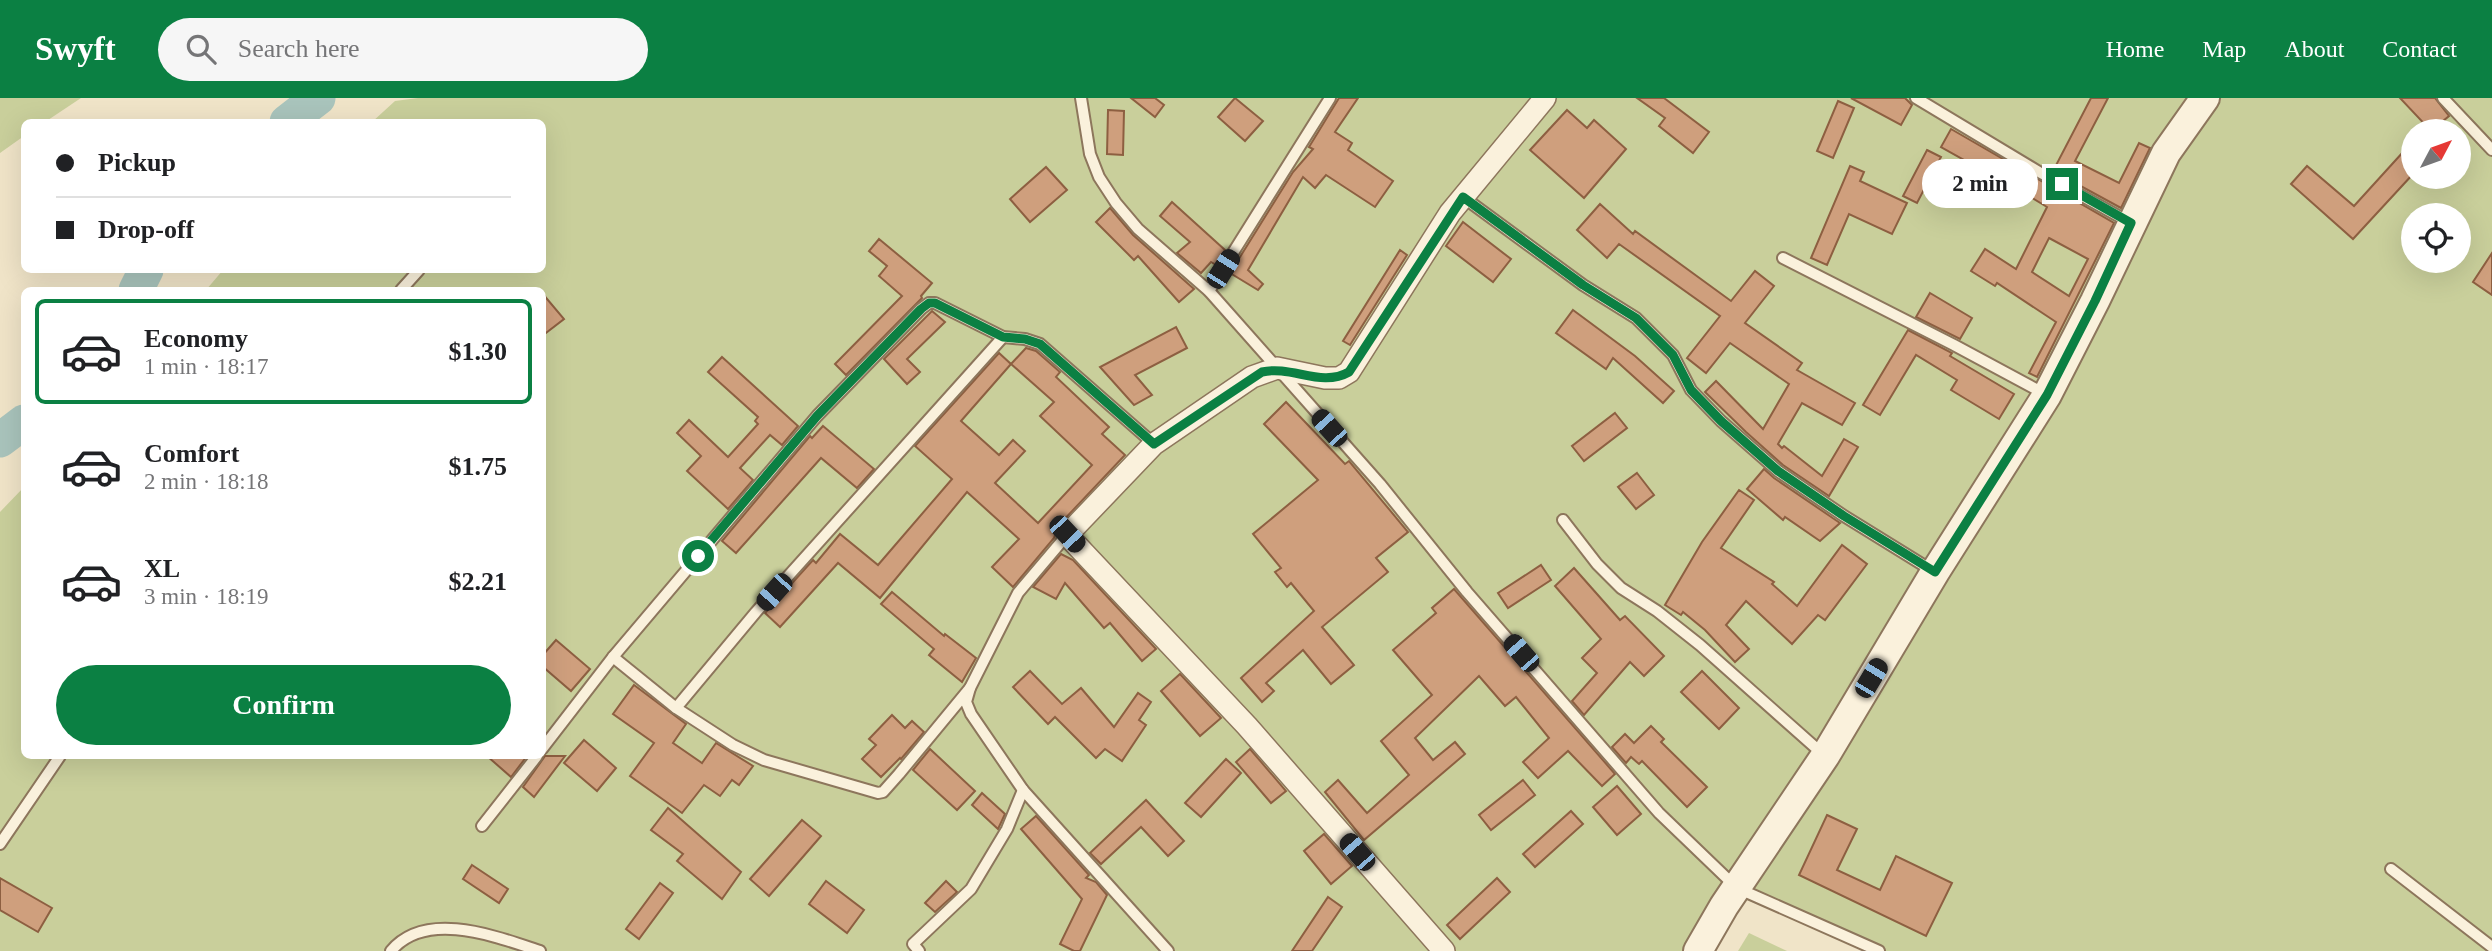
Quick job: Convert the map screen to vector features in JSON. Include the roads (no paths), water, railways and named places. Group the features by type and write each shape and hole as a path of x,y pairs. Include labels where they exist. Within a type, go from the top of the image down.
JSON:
{"street":[{"path":"1444,951 1247,726 1067,534 1154,444 1252,377 1277,369 1325,378 1339,377 1349,372 1463,197 1545,98"},
{"path":"1698,951 1825,756 1935,572 2047,395 2166,153 2205,98"}],"lane":[{"path":"1082,98 1090,154 1099,177 1116,203 1138,229 1209,290 1380,484 1467,592 1659,813 1737,888 1879,951"},
{"path":"1209,290 1330,98"},
{"path":"1916,98 2039,172 2131,223"},
{"path":"2443,98 2492,150"},
{"path":"1463,197 1583,285 1636,318 1673,355 1691,390 1721,421 1778,471 1844,516 1935,572"},
{"path":"1783,258 2047,395"},
{"path":"404,287 416,273"},
{"path":"546,744 613,657 817,416 929,303 935,303 1003,337 1025,339 1040,344 1154,444"},
{"path":"676,708 756,612 1003,337"},
{"path":"1563,520 1597,564 1621,588 1641,599 1689,637 1825,756"},
{"path":"1067,534 1018,593 970,688 966,702 971,714 1023,790 1168,951"},
{"path":"613,657 676,708 733,745 764,760 878,793 883,792 899,774 970,688"},
{"path":"0,844 58,759"},
{"path":"482,826 535,759"},
{"path":"913,949 971,889 998,846 1023,790"},
{"path":"2391,869 2492,947"},
{"path":"391,951 409,935 425,930 482,932 540,951"}],"waterway":[{"path":"291,119 318,98"},
{"path":"138,287 144,273"},
{"path":"0,440 21,424"}]}
